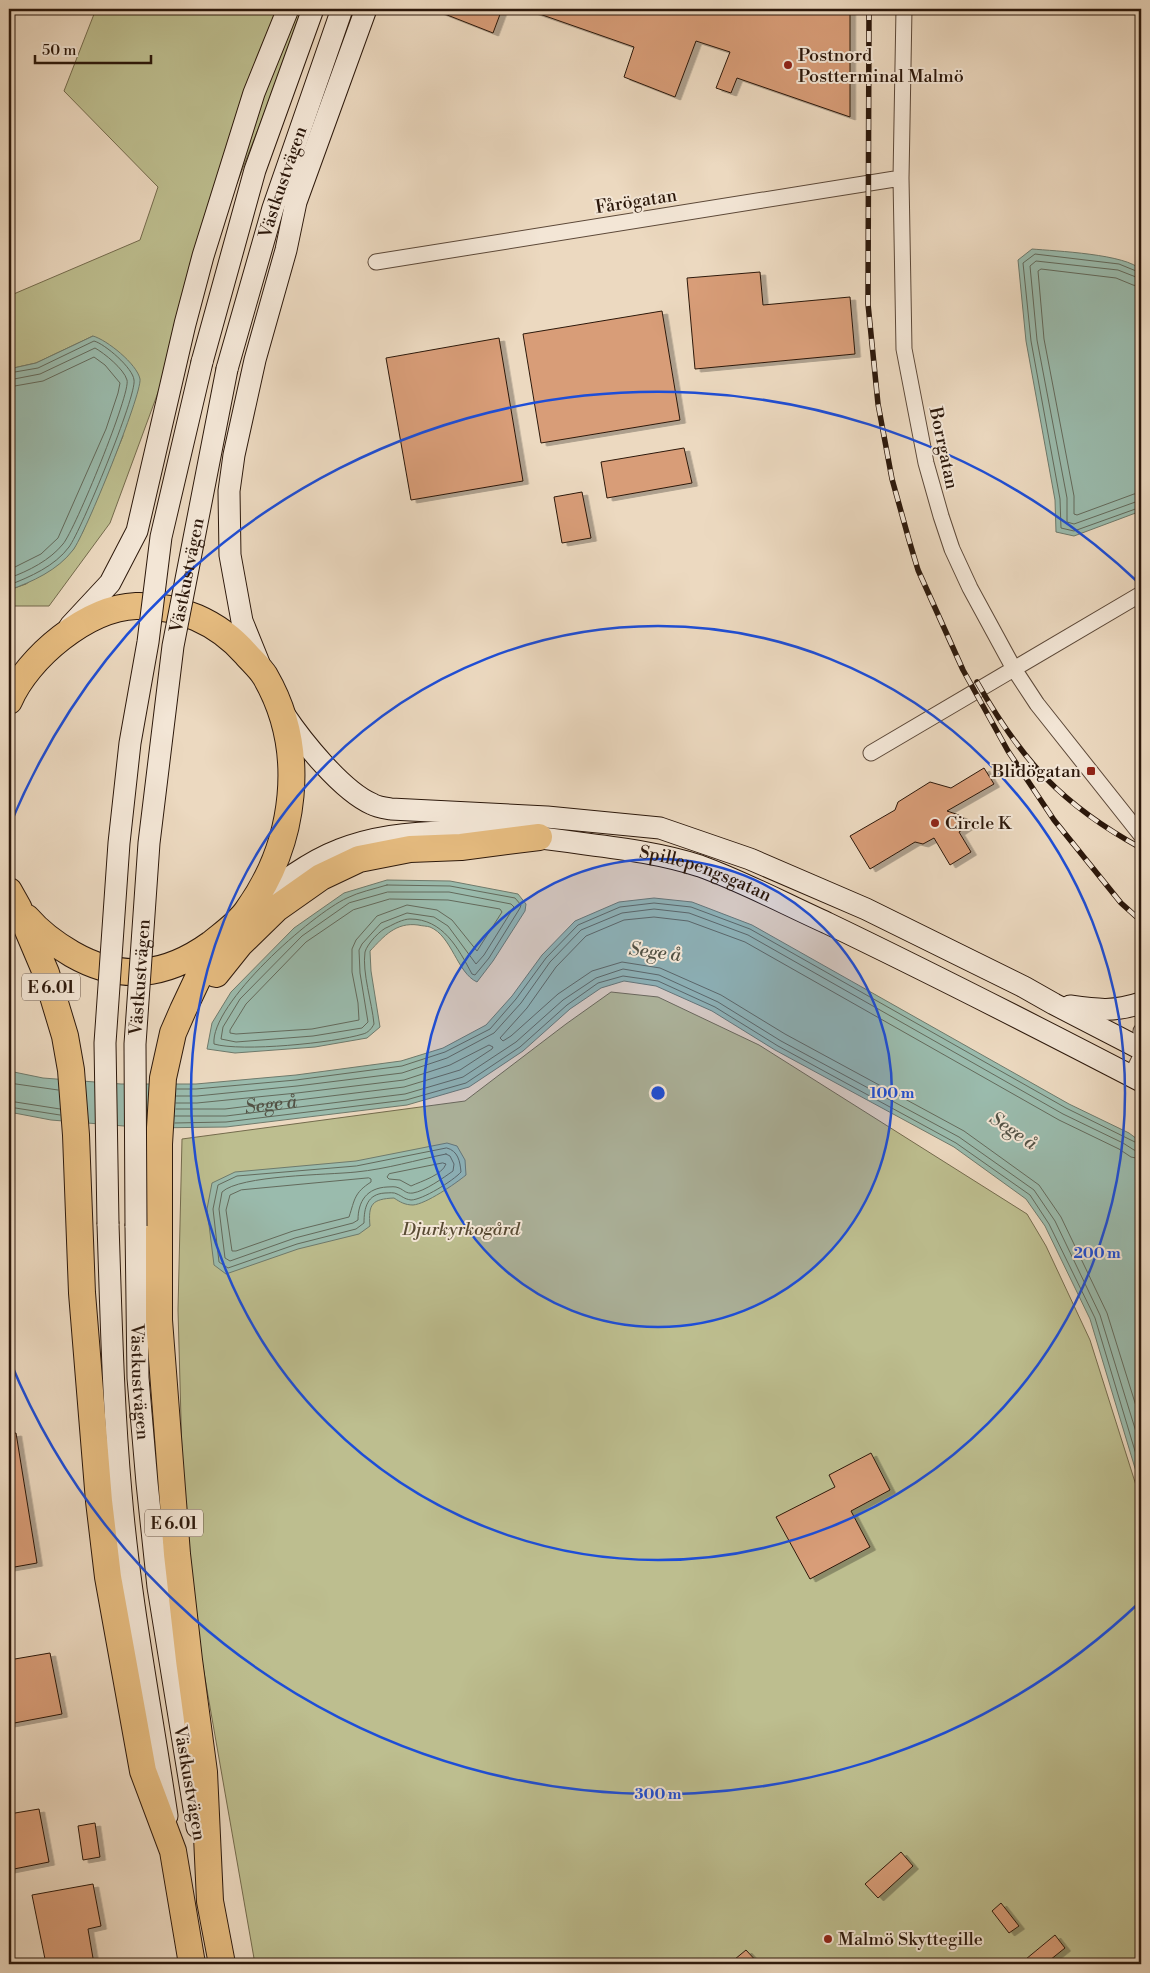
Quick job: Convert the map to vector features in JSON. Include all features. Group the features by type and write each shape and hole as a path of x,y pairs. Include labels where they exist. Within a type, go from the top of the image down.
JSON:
{"highway":[{"path":"9,701 17,680 53,645 74,628 107,613 129,606 156,606 180,610 204,621 241,649 264,675 279,706 288,739 292,772 291,806 286,828 264,883 247,912 225,933 202,950 180,961 150,971 124,973 92,965 50,940 33,924 14,899"},
{"path":"173,1033 208,983 240,944 277,908 321,877 359,859 410,849 462,847 539,837"},
{"name":"E 6.01","path":"14,899 46,973 65,1036 71,1070 76,1135 82,1293 99,1501 108,1577 143,1771 173,1851"},
{"name":"E 6.01","path":"210,1901 204,1772 177,1554 158,1320 160,1144 163,1078 173,1033 207,960 225,933"},
{"name":"Västkustvägen","path":"173,1851 192,1964"},
{"name":"Västkustvägen","path":"210,1901 222,1964"}],"main road":[{"path":"53,645 110,582 137,531 203,256 254,94 288,9"},
{"name":"Västkustvägen","path":"173,1851 131,1584 121,1493 114,1380 108,1224 105,1043 119,843 130,743 148,642 161,537 202,362 255,170 313,9"},
{"name":"Västkustvägen","path":"210,1901 188,1779 158,1587 138,1378 135,1044 149,842 173,646 227,368 273,208 342,9"},
{"path":"264,675 242,621 230,555 230,491 234,455 255,360 286,250 296,202 366,9"},
{"name":"Spillepengsgatan","path":"279,706 290,723 328,769 345,786 371,804 391,809 547,816 660,828 750,859 842,898 917,933 1024,987 1141,1049"},
{"name":"Spillepengsgatan","path":"247,912 264,896 312,864 338,850 391,835 456,832 539,837 640,851 707,869 774,896 1136,1078"},
{"path":"1054,1004 1102,1011 1127,1008 1141,1003"}],"street":[{"name":"Borrgatan","path":"904,9 901,178 904,349 926,463 952,549 992,630 1014,669 1037,704 1141,835"},
{"name":"Fårögatan","path":"376,262 901,178"},
{"path":"871,754 1141,594"},
{"path":"1141,1031 1141,1036"},
{"path":"1136,1078 1141,1056"}],"green space":[{"path":"96,9 305,9 203,270 110,523 49,606 9,606 9,590 26,584 73,550 83,531 123,436 93,336 36,363 9,369 9,296 140,240 158,187 64,91"},
{"name":"Djurkyrkogård","path":"611,992 658,997 759,1045 1027,1214 1046,1246 1090,1340 1141,1501 1141,1964 255,1964 185,1564 178,1310 182,1139 465,1101"}],"water":[{"path":"1032,249 1106,257 1121,260 1141,270 1141,511 1074,536 1056,532 1055,500 1026,341 1018,260"},
{"path":"93,336 106,342 121,353 138,373 140,379 132,410 100,493 73,550 60,564 44,574 9,590 9,369 36,363"},
{"path":"387,880 450,881 518,894 526,904 525,911 477,982 464,971 444,938 430,927 418,925 403,926 386,935 370,951 371,971 380,1027 367,1038 315,1047 235,1053 207,1049 212,1023 231,992 294,928 344,893"},
{"name":"Sege å","path":"654,898 692,902 752,925 1069,1104 1129,1133 1141,1142 1141,1488 1090,1319 1045,1226 1026,1199 954,1147 775,1050 712,1011 656,986 624,981 601,988 570,1009 523,1051 469,1087 407,1105 226,1127 148,1128 51,1120 9,1112 9,1071 43,1078 121,1084 196,1084 296,1075 401,1061 443,1048 486,1025 512,996 542,955 575,921 619,902"},
{"path":"447,1143 457,1146 465,1160 466,1175 433,1197 413,1205 403,1203 394,1198 376,1201 370,1212 370,1226 359,1234 298,1249 226,1274 214,1265 207,1209 212,1183 235,1172 356,1161"}],"building":[{"path":"432,9 502,9 493,33"},
{"name":"Postnord Postterminal Malmö","path":"531,9 850,9 850,117 737,78 731,93 716,88 730,52 696,41 675,97 624,77 634,47 531,11"},
{"path":"760,272 763,305 850,297 855,354 695,369 687,278"},
{"path":"662,311 680,420 541,443 523,334"},
{"path":"499,338 523,481 411,500 386,358"},
{"path":"684,448 692,483 607,498 601,462"},
{"path":"582,492 591,538 562,543 554,497"},
{"path":"984,768 994,784 947,811 962,816 968,826 959,832 971,852 950,865 934,838 923,844 915,842 870,869 850,836 895,810 898,802 930,782 951,788"},
{"path":"16,1433 37,1563 9,1568 9,1434"},
{"path":"871,1453 890,1490 851,1511 870,1547 810,1579 776,1517 835,1487 829,1475"},
{"path":"50,1653 62,1714 9,1724 9,1660"},
{"path":"39,1809 49,1862 9,1870 9,1814"},
{"path":"95,1823 100,1857 83,1860 78,1826"},
{"path":"901,1852 913,1866 878,1898 865,1884"},
{"path":"93,1884 101,1926 88,1929 94,1964 46,1964 32,1895"},
{"path":"1001,1903 1019,1926 1009,1933 992,1911"},
{"path":"1055,1935 1065,1948 1045,1964 1020,1964"},
{"path":"746,1950 759,1964 729,1964"}],"railway":[{"path":"869,9 868,304 878,404 892,479 909,540 918,570 963,670 1008,751 1054,820 1121,903 1141,921"},
{"path":"977,682 1010,735 1046,778 1088,815 1141,848"}],"place":[{"name":"Postnord Postterminal Malmö","path":"788,65"},
{"name":"Blidögatan","path":"1091,771"},
{"name":"Circle K","path":"935,823"},
{"name":"Malmö Skyttegille","path":"828,1939"}]}
